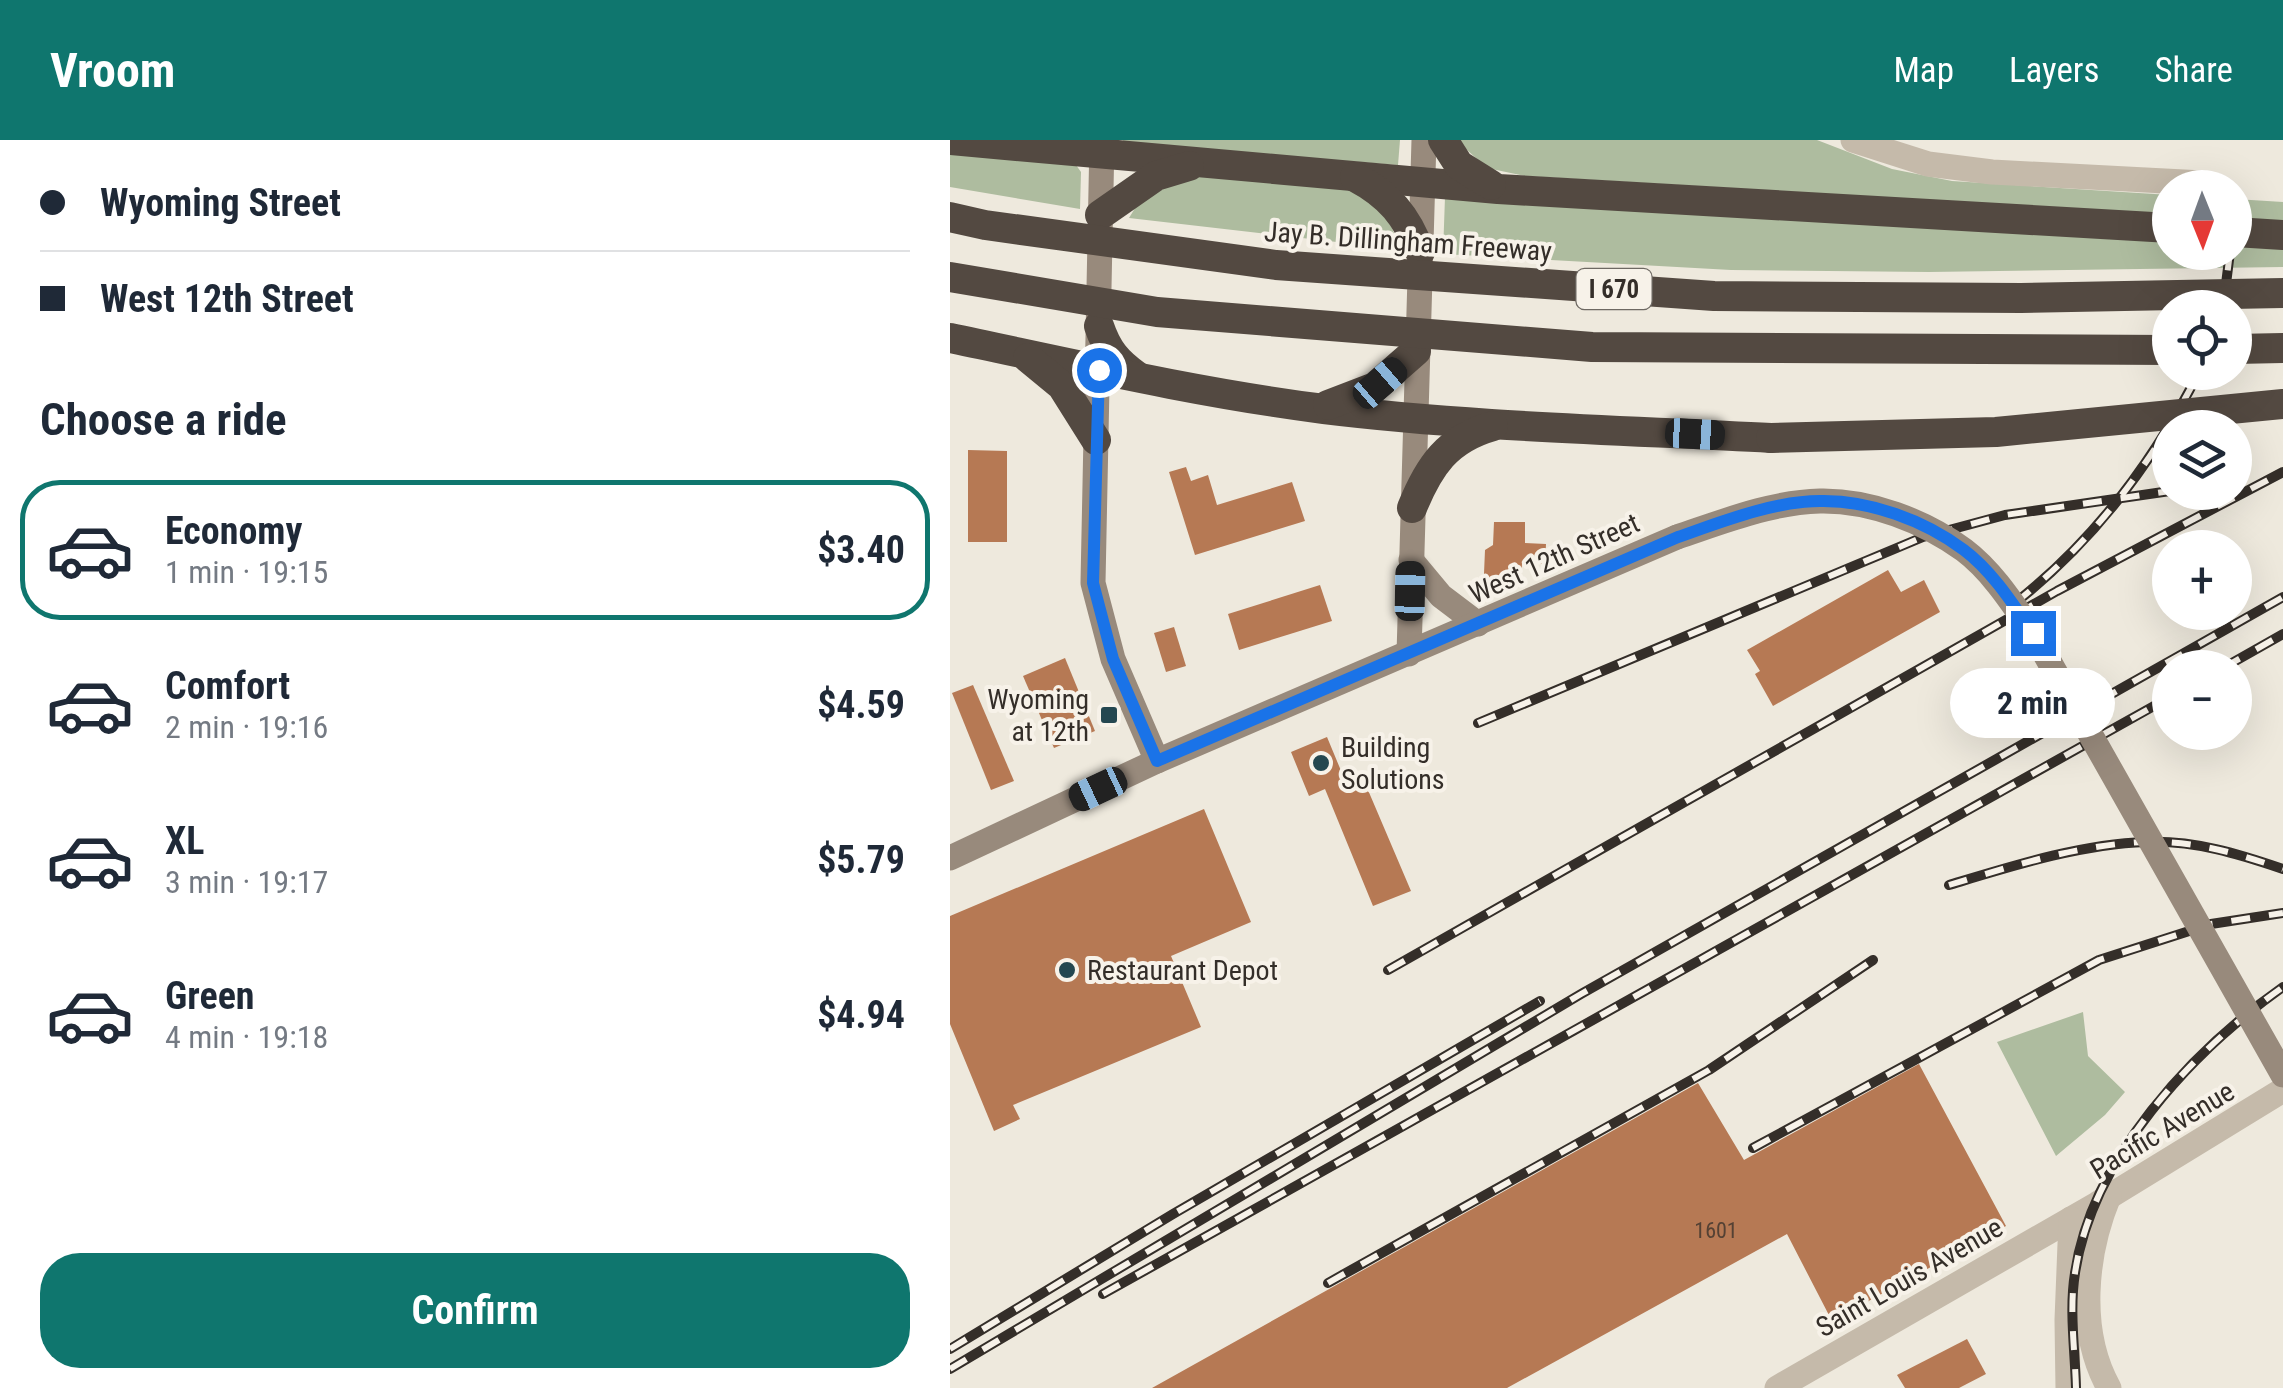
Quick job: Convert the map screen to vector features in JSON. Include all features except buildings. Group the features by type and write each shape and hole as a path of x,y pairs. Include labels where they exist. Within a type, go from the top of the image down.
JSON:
{"highway":[{"path":"950,140 1102,147 1196,163 1498,189 2152,227"},
{"path":"1443,140 1458,165 1498,189"},
{"path":"1100,214 1156,176 1196,163"},
{"path":"1352,175 1392,201 1410,225 1420,252"},
{"name":"Jay B. Dillingham Freeway","path":"950,217 1276,265 1714,296 2021,298 2283,293"},
{"path":"2252,233 2283,236"},
{"name":"I 670","path":"950,278 1157,312 1592,348 2152,350"},
{"path":"1099,326 1106,347 1137,376"},
{"path":"950,338 1099,370 1320,408 1414,418 1771,438 1996,432 2283,404"},
{"path":"2252,349 2283,348"},
{"path":"1320,408 1375,387 1416,351"},
{"path":"1022,353 1062,386 1096,440"},
{"path":"1412,508 1423,480 1445,451 1470,432 1504,423"}],"main road":[{"path":"1409,654 1424,140"},
{"path":"1102,147 1093,583 1113,659 1157,761"},
{"name":"West 12th Street","path":"950,858 1157,761 1678,537 1746,514 1819,500 1886,508 1964,550 2003,589 2033,633 2283,1075"},
{"path":"1411,560 1441,596 1478,624"}],"street":[{"path":"1852,140 1928,164 2152,181"},
{"name":"Pacific Avenue","path":"2071,1219 2283,1090"},
{"path":"2108,1388 2090,1332 2088,1296 2097,1226 2109,1196"},
{"path":"2068,1388 2066,1320 2071,1219"},
{"name":"Saint Louis Avenue","path":"1777,1388 2071,1219"}],"green space":[{"path":"1123,140 1400,140 1398,165 1124,144"},
{"path":"1456,140 1817,140 1892,169 1952,181 2152,194 2152,213 1525,176 1487,168"},
{"path":"950,152 1076,165 1081,172 1080,209 950,187"},
{"path":"1191,176 1309,182 1353,190 1367,197 1384,214 1397,249 1129,218 1140,200"},
{"path":"1445,197 2152,241 2152,269 1731,270 1443,254"},
{"path":"2252,200 2283,202 2283,221 2252,219"},
{"path":"2252,247 2283,249 2283,267 2252,267"},
{"path":"2083,1012 2088,1056 2125,1092 2105,1115 2056,1156 1997,1042"}],"railway":[{"path":"2225,290 2228,270"},
{"path":"2015,603 2071,553 2120,498 2189,390"},
{"path":"1388,970 2057,591 2283,472"},
{"path":"1478,723 1923,537 2005,515 2152,494"},
{"path":"950,1369 1581,994 2283,597"},
{"path":"2252,652 2283,634"},
{"path":"1103,1294 2152,707"},
{"path":"1949,885 2072,851 2146,842 2199,846 2283,869"},
{"path":"1753,1148 2099,960 2211,924 2283,913"},
{"path":"1328,1283 1709,1070 1873,960"},
{"path":"2076,1388 2073,1287 2085,1230 2102,1189 2124,1149 2182,1075 2214,1043 2283,987"},
{"path":"950,1349 1540,1001"}],"place":[{"name":"Wyoming at 12th","path":"1109,715"},
{"name":"Building Solutions","path":"1321,763"},
{"name":"Restaurant Depot","path":"1067,970"}],"route":[{"path":"1099,370 1093,583 1113,659 1157,761 1678,537 1746,514 1819,500 1886,508 1964,550 2003,589 2033,633"}]}
